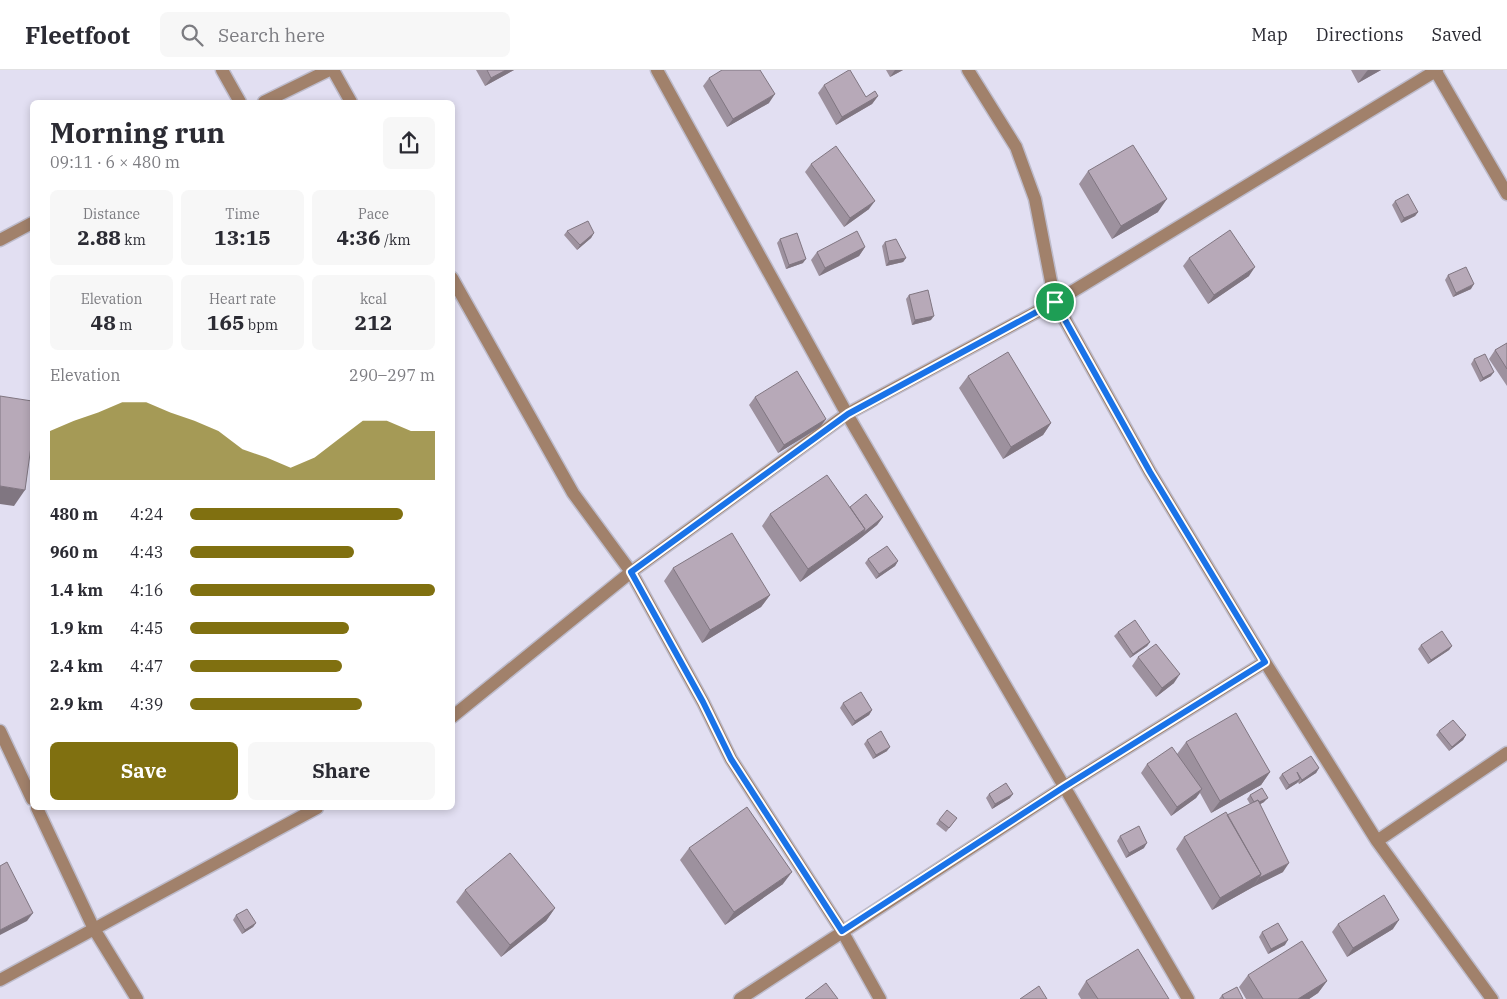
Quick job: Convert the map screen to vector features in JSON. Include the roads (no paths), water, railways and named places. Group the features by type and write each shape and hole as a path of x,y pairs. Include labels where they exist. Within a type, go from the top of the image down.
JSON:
{"street":[{"path":"222,70 239,100"},
{"path":"268,100 331,70 350,100"},
{"path":"657,70 848,414 1188,999"},
{"path":"968,70 1016,147 1035,200 1055,302 1150,472 1265,662 1377,841 1492,999"},
{"path":"455,715 631,572 848,414 1055,302 1436,70 1507,194"},
{"path":"0,240 30,224"},
{"path":"455,283 573,493 631,572 703,702 731,759 842,931 880,999"},
{"path":"740,999 1064,787 1265,662"},
{"path":"0,731 30,795"},
{"path":"1377,841 1507,753"},
{"path":"38,810 94,929 137,999"},
{"path":"0,980 313,810"}]}
